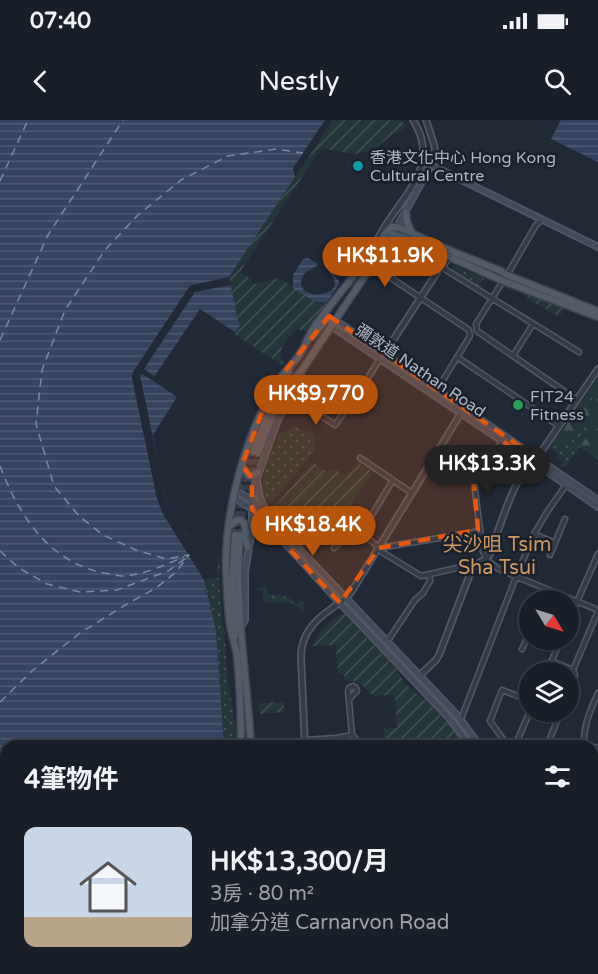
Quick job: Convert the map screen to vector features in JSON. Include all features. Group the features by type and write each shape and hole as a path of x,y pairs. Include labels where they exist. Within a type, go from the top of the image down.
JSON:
{"main road":[{"path":"289,367 287,380 267,416 255,452 284,394 373,266 398,227 431,165 598,247"},
{"path":"405,213 412,234"},
{"path":"308,341 313,329 389,229 394,226 453,255 587,310 598,317"},
{"path":"393,234 439,253 482,264 505,278"},
{"path":"439,253 441,269"},
{"path":"587,310 598,311"},
{"path":"236,653 230,625 226,567 229,527 246,448 278,381 326,319 327,311"},
{"path":"326,319 333,323"},
{"name":"彌敦道 Nathan Road","path":"333,323 502,441 534,459 598,507"},
{"name":"彌敦道 Nathan Road","path":"382,356 437,390 534,459 598,500"},
{"path":"241,627 245,620 244,587 251,532 252,500 258,475 277,422 302,370"},
{"path":"242,465 248,476 258,475"},
{"path":"258,475 259,494 266,513"},
{"path":"235,494 252,500 266,513 461,720 476,740"},
{"path":"235,494 270,526 450,719 465,740"},
{"path":"229,527 237,520 244,523 248,547"},
{"path":"251,532 258,523 270,526"},
{"path":"241,740 232,581 237,535 241,627 250,740"},
{"path":"459,732 461,720"}],"street":[{"path":"373,250 423,163 423,144 413,120"},
{"path":"426,120 435,146 431,165"},
{"path":"542,220 536,225 476,324 476,330 577,400"},
{"path":"292,392 302,403 335,425 441,269 453,255"},
{"path":"373,266 467,327 470,332 470,336 437,390"},
{"path":"441,269 579,352"},
{"path":"513,357 533,324"},
{"path":"457,357 559,426"},
{"path":"420,676 438,657 472,569 490,554 516,484 598,369"},
{"path":"305,740 300,648 308,631 328,611 346,598 461,413"},
{"path":"502,441 474,483 483,552 496,568 548,589"},
{"path":"434,457 474,483"},
{"path":"362,461 412,493"},
{"path":"361,533 393,480"},
{"path":"461,720 534,534 566,485"},
{"path":"344,519 382,552 421,576 466,566 472,569"},
{"path":"550,555 565,519"},
{"path":"334,548 355,528"},
{"path":"379,548 475,532 480,528"},
{"path":"534,534 555,543"},
{"path":"579,599 598,554"},
{"path":"387,642 414,601 423,594 430,581 429,574"},
{"path":"576,662 598,610 579,601"},
{"path":"551,661 556,650"},
{"path":"504,740 490,721 502,690 519,697"},
{"path":"583,740 586,718 598,693"},
{"path":"349,701 352,735 355,740"},
{"path":"518,740 525,722"},
{"path":"549,740 557,722"},
{"path":"324,740 352,735"},
{"path":"336,738 342,740"}],"highlighted area":[{"path":"329,316 537,458 532,461 502,441 474,483 478,530 379,548 340,603 252,509 252,478 242,465 262,412 281,376"}],"green space":[{"path":"333,120 401,120 406,126 367,152 352,154 320,150 240,272 252,280 251,285 280,278 315,302 327,302 306,331 297,329 285,343 281,350 284,363 282,365 234,334 241,324 238,322 229,277"},
{"path":"452,266 484,278 480,284 482,289 452,270"},
{"path":"529,294 566,307 559,317 527,298"},
{"path":"598,378 598,460 580,447 565,468 561,466 563,462 556,457 559,454 550,447"},
{"path":"598,378 598,460 580,447 592,428 584,419 563,447 554,441 582,402 587,405 593,398 587,394"},
{"path":"293,426 305,432 310,430 316,442 314,443 315,450 274,500 266,500 263,484 269,458 279,435"},
{"path":"313,462 325,471 336,470 346,476 357,462 373,473 336,525 308,548 271,510"},
{"path":"218,557 220,557 219,578 227,675 236,740 224,740 216,630 204,580 217,578"},
{"path":"258,587 265,587 268,594 284,596 297,604 301,600 304,611 291,603 273,603 263,600 263,590 257,590"},
{"path":"343,613 396,669 405,683 426,700 462,740 385,740 384,729 397,728 393,695 373,696 358,682 345,681 344,674 338,674 336,645 313,646 317,637 334,618"},
{"path":"284,702 284,712 260,714 259,703"}],"water":[{"path":"0,120 325,120 293,168 295,177 229,277 238,321 241,324 235,332 200,309 152,380 177,397 153,435 169,505 175,519 191,538 189,541 213,578 204,580 216,630 224,740 0,740"},
{"path":"561,120 598,120 598,162 551,139"},
{"path":"308,258 318,264 303,276 301,285 305,291 320,294 334,288 335,281 330,271 339,281 327,302 315,302 293,288 293,275 303,259"}],"pier":[{"path":"229,277 231,285 195,292 144,369 155,377 152,380 140,375 165,496 174,517 185,534 191,538 189,541 213,578 204,580 163,514 157,499 132,378 133,372 189,287"}],"ferry route":[{"path":"0,181 28,120"},
{"path":"0,340 48,235 123,120"},
{"path":"0,702 33,670 80,633 156,588 176,572 189,555 166,559 136,550 103,535 79,516 54,486 36,424 42,370 65,310 105,250 137,216 181,180 228,156 276,149 303,153"},
{"path":"0,466 27,519 38,534 67,559 104,573 122,576 138,574 184,557"},
{"path":"0,551 19,568 47,584 80,592 117,590 168,571 186,558"}],"tunnel":[{"path":"235,535 243,485 253,452"},
{"path":"240,535 244,506 258,453"}],"place":[{"name":"香港文化中心 Hong Kong Cultural Centre","path":"358,166"},
{"name":"FIT24 Fitness","path":"518,405"}],"district":[{"name":"尖沙咀 Tsim Sha Tsui","path":"497,556"}]}
